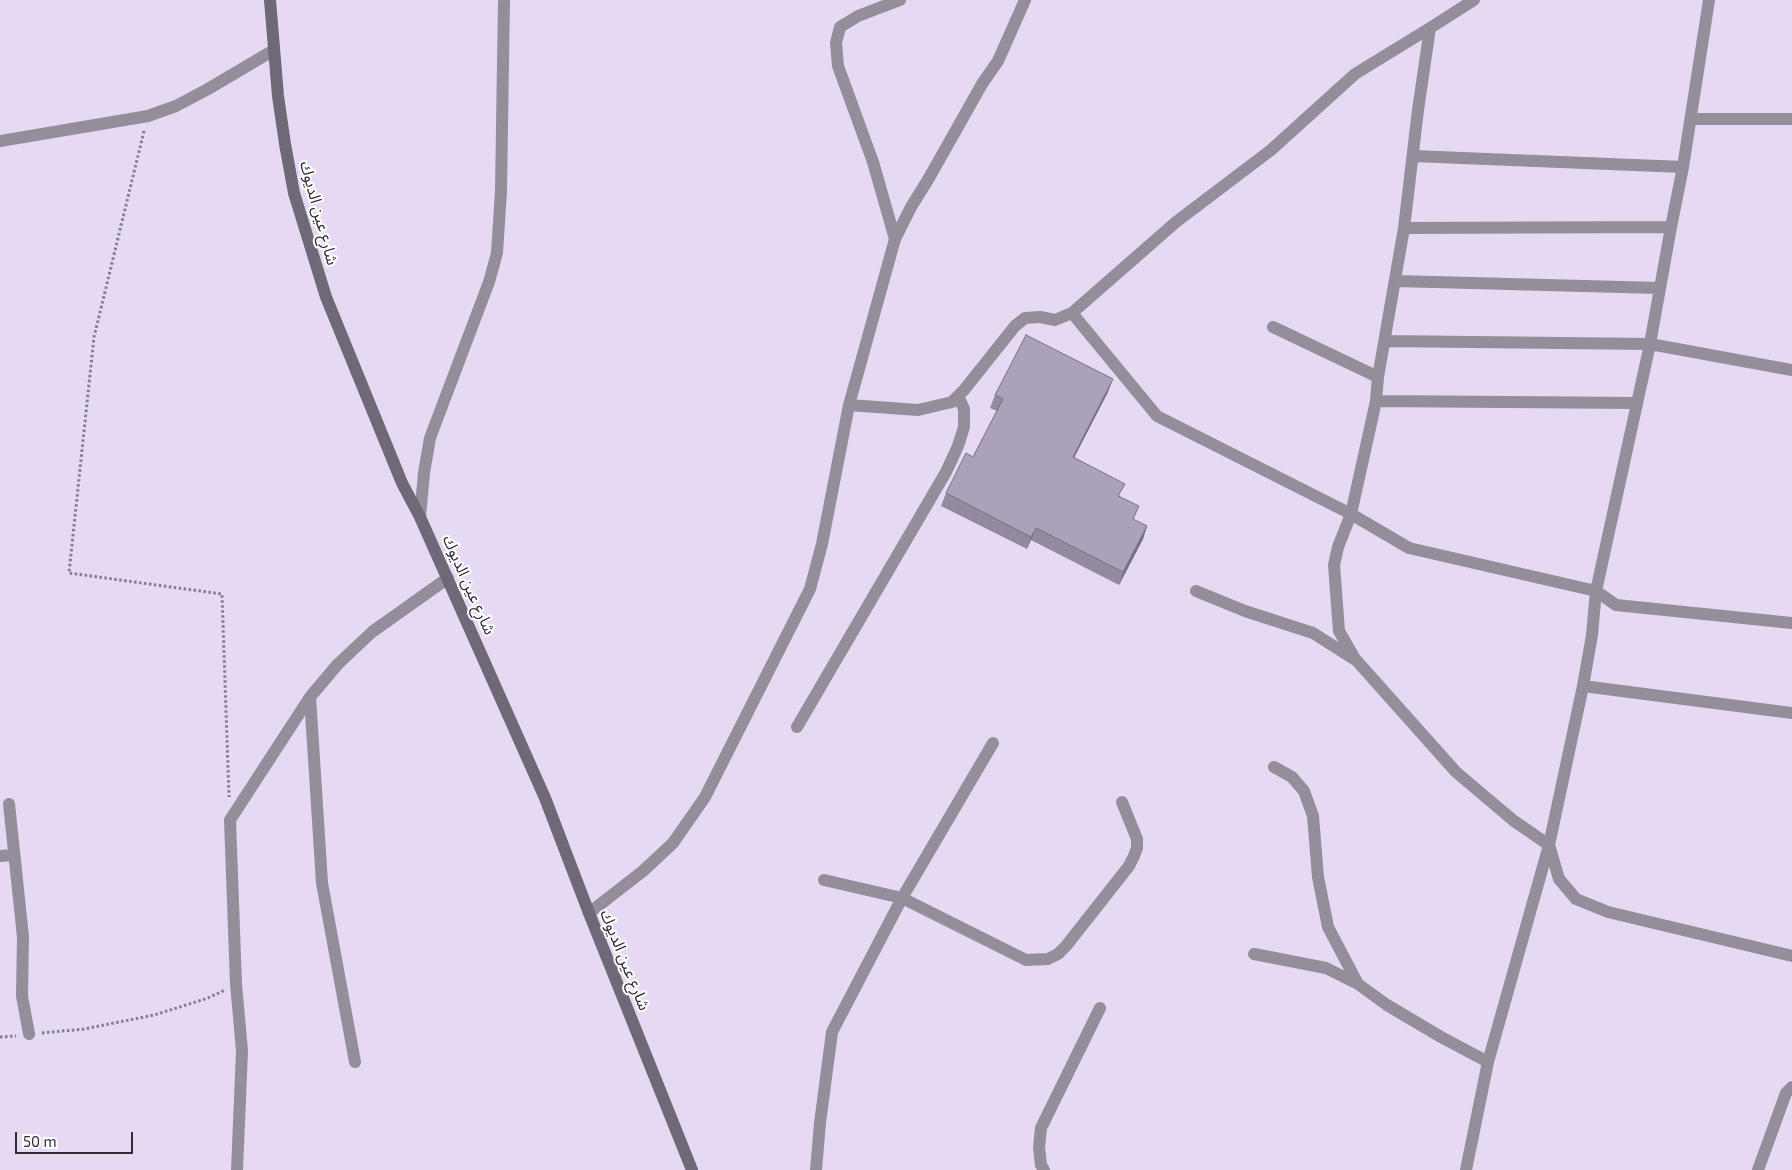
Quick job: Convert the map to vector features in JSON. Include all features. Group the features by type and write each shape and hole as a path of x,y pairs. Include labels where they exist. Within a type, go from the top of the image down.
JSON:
{"main road":[{"name":"شارع عين الديوك","path":"270,0 278,96 294,193 326,297 402,483 448,578 545,798 692,1170"}],"street":[{"path":"420,517 424,473 430,438 489,282 497,253 501,191 504,0"},
{"path":"589,913 643,871 673,843 705,796 810,589 822,544 849,405 895,239 911,207 982,84 998,61 1025,0"},
{"path":"849,405 918,410 952,402 1015,326 1025,318 1040,317 1055,320 1072,313 1176,222 1271,150 1355,74 1474,0"},
{"path":"1466,1170 1488,1062 1549,845 1583,686 1592,635 1596,591 1650,344 1683,167 1709,0"},
{"path":"895,239 874,162 838,66 836,43 840,27 858,16 896,1"},
{"path":"1430,28 1404,228 1378,377 1376,401 1351,514 1338,547 1334,565 1339,631 1357,661 1456,772 1514,821 1549,845 1559,879 1576,899 1608,912 1792,956"},
{"path":"0,141 148,116 176,106 274,50"},
{"path":"1691,118 1792,119"},
{"path":"1413,156 1683,167"},
{"path":"1404,228 1671,227"},
{"path":"1396,281 1660,288"},
{"path":"1072,313 1157,416 1351,514 1409,548 1596,591 1616,605 1792,623"},
{"path":"1273,327 1378,377"},
{"path":"1385,341 1650,344 1792,370"},
{"path":"797,727 946,472 964,427 964,409 958,396"},
{"path":"1376,401 1636,403"},
{"path":"237,1170 242,1051 236,984 230,820 310,697 338,664 372,632 448,578"},
{"path":"1196,591 1245,611 1313,633 1357,661"},
{"path":"1583,686 1792,713"},
{"path":"310,697 322,883 355,1062"},
{"path":"816,1170 832,1032 902,898 993,743"},
{"path":"1274,766 1292,777 1304,791 1313,816 1318,878 1328,927 1358,984"},
{"path":"824,880 902,898 1026,960 1048,960 1066,946 1129,866 1134,856 1137,848 1136,839 1122,802"},
{"path":"8,804 24,937 22,996 29,1034"},
{"path":"0,856 14,854"},
{"path":"1254,954 1326,968 1358,984 1433,1033 1488,1062"},
{"path":"1044,1170 1041,1165 1039,1147 1041,1128 1100,1008"},
{"path":"1758,1170 1786,1093 1792,1087"}],"path":[{"path":"148,116 94,337 69,573 222,594 230,820"},
{"path":"0,1038 84,1029 154,1015 208,998 236,984"}],"building":[{"path":"1026,335 1113,379 1073,457 1125,484 1118,496 1139,506 1133,519 1147,526 1123,572 1036,528 1031,537 946,493 966,453 973,457 1003,399 995,395"}]}
